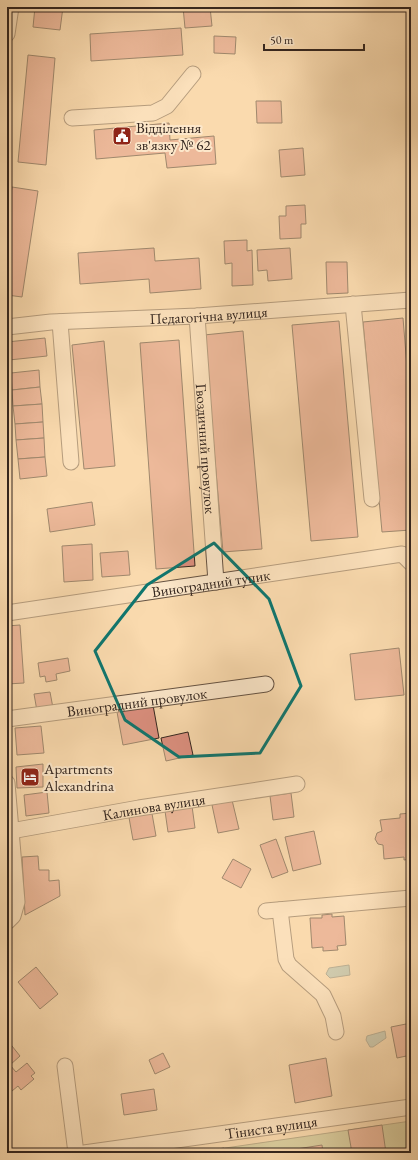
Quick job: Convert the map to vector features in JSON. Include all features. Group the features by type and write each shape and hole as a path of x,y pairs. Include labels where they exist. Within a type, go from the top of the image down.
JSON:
{"street":[{"path":"7,34 11,7"},
{"path":"72,118 152,113 167,106 193,74"},
{"name":"Педагогічна вулиця","path":"7,327 60,322 197,316 411,300"},
{"path":"353,304 372,499"},
{"name":"Гвоздичний провулок","path":"197,316 216,582"},
{"path":"60,322 71,462"},
{"name":"Виноградний тупик","path":"7,613 402,554 411,563"},
{"name":"Виноградний провулок","path":"7,719 266,684"},
{"path":"7,783 17,902 13,916 7,922"},
{"name":"Калинова вулиця","path":"11,831 147,807 297,784"},
{"path":"336,1032 333,1016 323,995 289,965 286,959 273,910 411,898"},
{"path":"65,1066 76,1153"},
{"name":"Тіниста вулиця","path":"84,1153 101,1152 411,1107"}],"highlighted area":[{"path":"214,543 269,599 301,686 260,753 179,757 125,720 95,651 147,585"}],"green space":[{"path":"411,1121 411,1153 191,1153"}],"shaded area":[{"path":"349,965 350,975 330,978 326,974 329,968"},
{"path":"385,1031 386,1038 373,1047 370,1047 366,1040 367,1036"}],"building":[{"path":"35,7 63,7 60,30 33,27"},
{"path":"183,7 210,7 212,26 185,28"},
{"path":"181,28 183,55 91,61 90,34"},
{"path":"214,36 236,37 235,54 214,53"},
{"path":"28,55 55,58 46,165 18,162"},
{"path":"256,101 281,101 282,123 257,123"},
{"path":"169,123 170,140 214,136 216,164 167,168 165,153 96,159 94,130"},
{"path":"303,148 305,175 281,177 279,150"},
{"path":"12,187 38,191 22,297 7,295 7,222"},
{"path":"305,205 306,224 301,224 301,238 280,239 279,216 286,216 286,206"},
{"path":"247,240 247,251 252,250 253,285 232,286 232,263 225,264 224,241"},
{"path":"154,248 155,261 199,258 201,289 150,293 149,279 80,284 78,253"},
{"path":"290,248 292,279 268,281 267,270 258,271 257,250"},
{"path":"326,262 347,262 348,293 327,294"},
{"path":"403,318 411,416 411,530 382,532 363,322"},
{"path":"339,321 358,537 311,541 292,325"},
{"path":"243,331 262,549 223,552 204,335"},
{"path":"45,338 47,356 9,360 7,342"},
{"path":"179,340 195,566 156,569 140,343"},
{"path":"104,341 115,466 84,469 72,345"},
{"path":"39,370 40,387 12,390 11,373"},
{"path":"40,387 42,404 13,406 12,390"},
{"path":"42,404 43,422 15,424 13,406"},
{"path":"43,422 44,438 16,440 15,424"},
{"path":"44,438 45,457 18,459 16,440"},
{"path":"45,457 47,476 20,479 18,459"},
{"path":"92,502 95,525 50,532 47,509"},
{"path":"92,544 93,580 64,582 62,546"},
{"path":"128,551 130,575 102,577 100,553"},
{"path":"20,625 24,683 7,684 7,626"},
{"path":"399,648 404,695 355,700 350,654"},
{"path":"68,658 70,671 56,674 57,680 46,682 45,676 40,677 38,663"},
{"path":"50,692 53,708 37,711 34,694"},
{"path":"153,705 159,738 123,745 117,712"},
{"path":"41,726 44,753 17,755 15,728"},
{"path":"188,732 193,755 166,761 161,738"},
{"name":"Apartments Alexandrina","path":"43,764 43,787 17,788 16,767"},
{"path":"47,792 49,813 26,816 24,795"},
{"path":"291,793 294,817 273,820 270,796"},
{"path":"232,800 239,829 218,833 212,805"},
{"path":"192,806 195,828 168,832 165,811"},
{"path":"151,808 156,836 133,840 128,812"},
{"path":"411,813 411,859 404,860 404,857 384,859 383,845 378,844 375,839 377,833 382,831 380,820 400,818 400,814"},
{"path":"314,831 321,864 293,871 285,837"},
{"path":"276,839 288,872 272,878 260,845"},
{"path":"38,856 39,870 49,870 49,881 59,880 60,896 25,915 22,857"},
{"path":"233,859 251,869 241,888 222,878"},
{"path":"332,914 332,917 344,916 346,945 337,946 338,950 323,951 323,947 312,948 310,918 322,918 322,915"},
{"path":"36,967 58,994 40,1009 18,982"},
{"path":"411,1023 411,1055 397,1058 391,1027"},
{"path":"8,1041 20,1056 10,1065 16,1072 27,1063 35,1073 31,1076 34,1079 21,1090 18,1086 12,1091 7,1084"},
{"path":"163,1053 170,1067 155,1074 149,1060"},
{"path":"326,1058 332,1096 295,1103 289,1065"},
{"path":"154,1089 157,1110 124,1115 121,1094"},
{"path":"382,1125 386,1153 352,1153 348,1130"},
{"path":"322,1145 323,1153 271,1153"},
{"path":"224,1148 225,1153 191,1153"}],"place":[{"name":"Відділення зв'язку № 62","path":"122,136"},
{"name":"Apartments Alexandrina","path":"30,777"}]}
